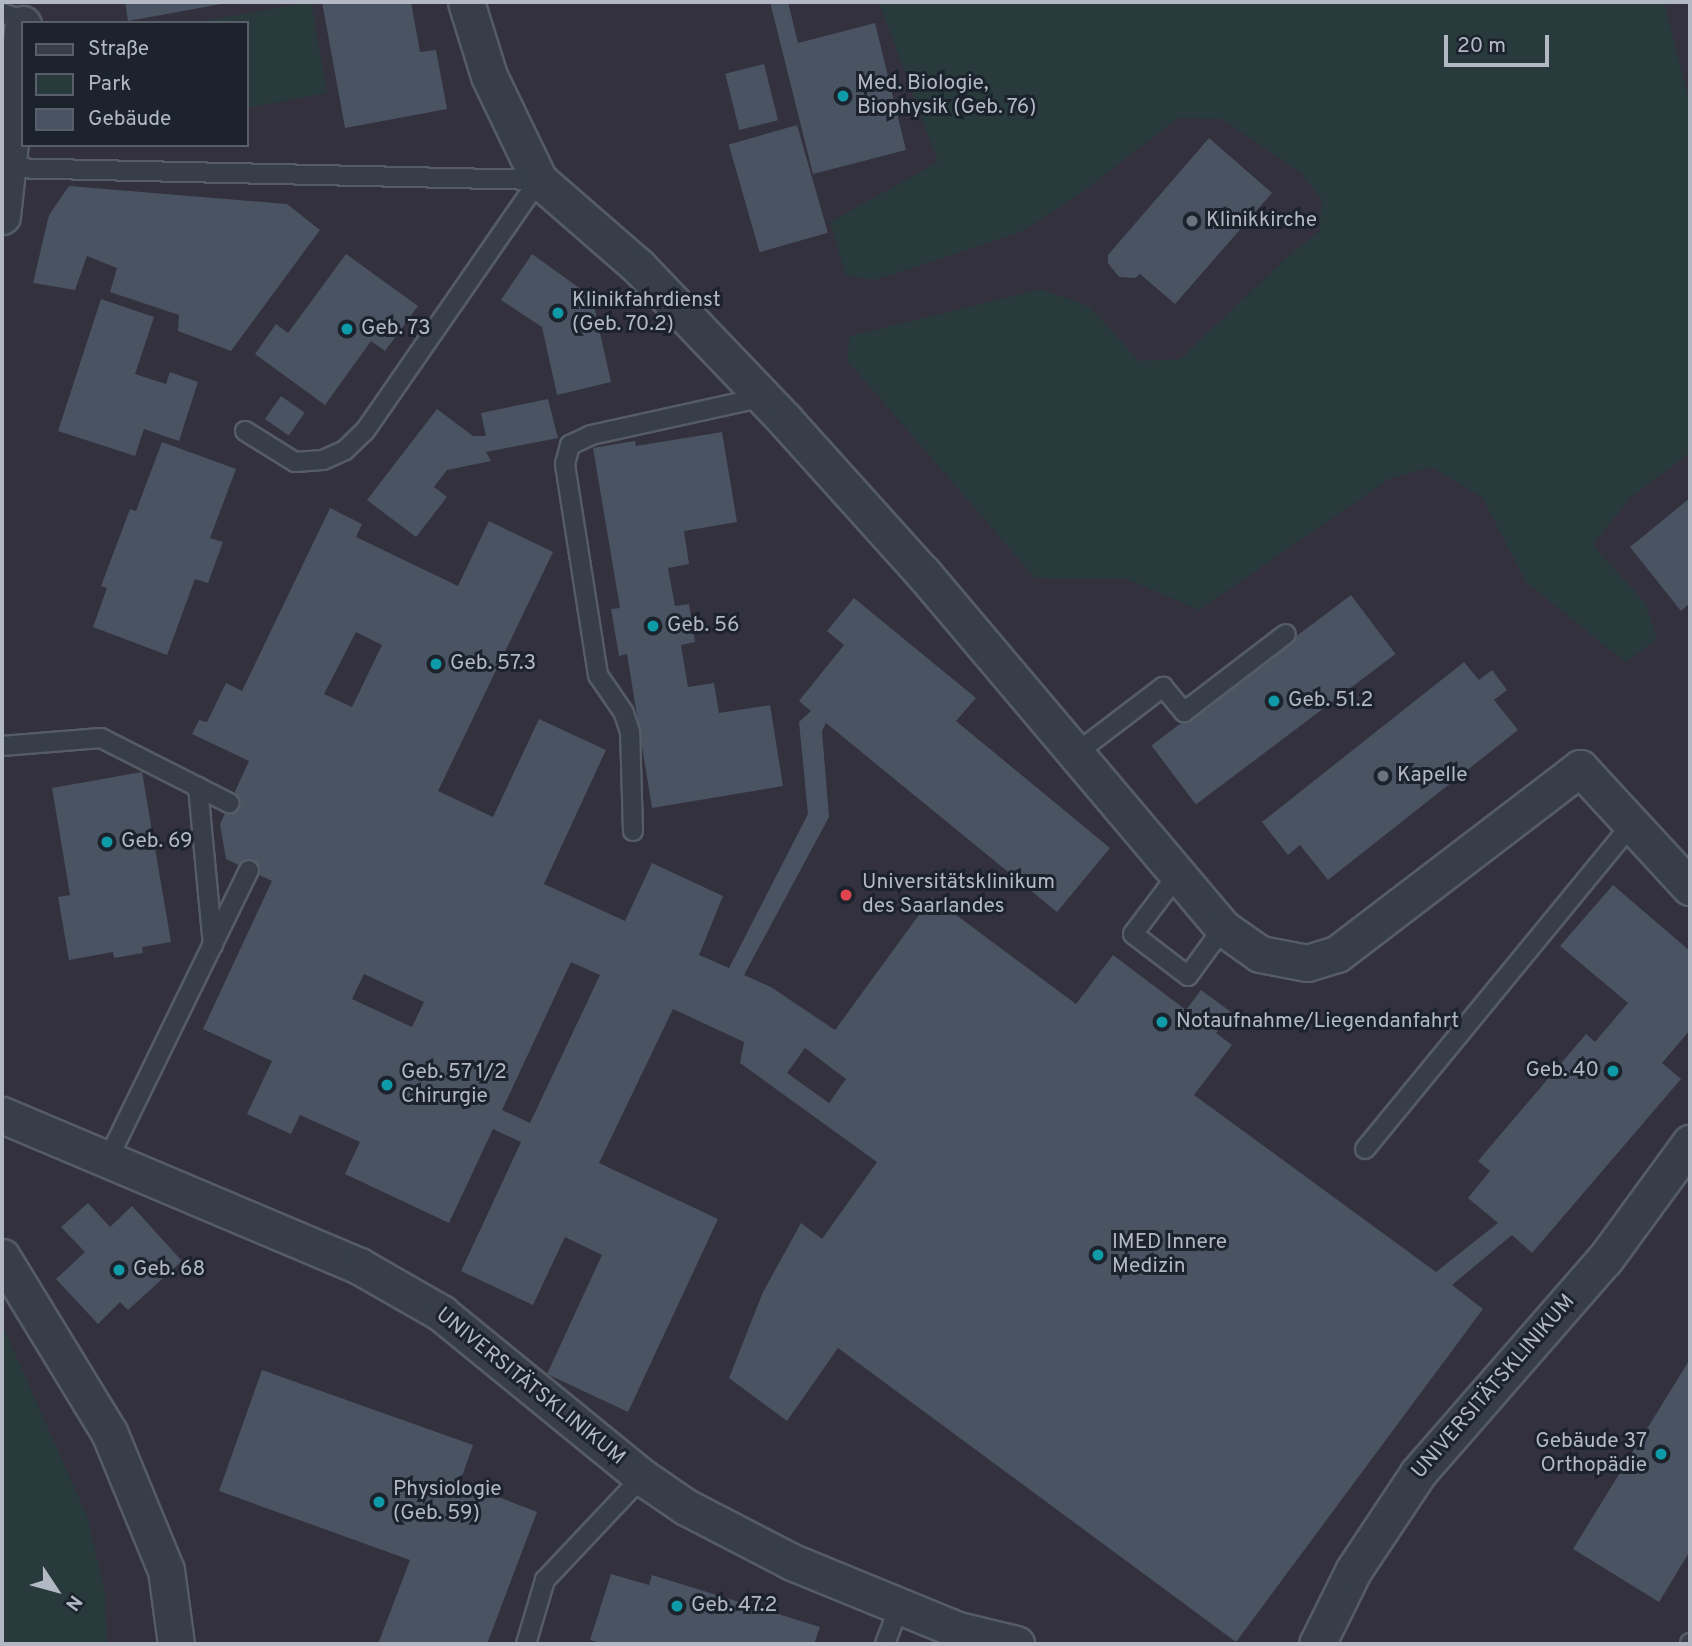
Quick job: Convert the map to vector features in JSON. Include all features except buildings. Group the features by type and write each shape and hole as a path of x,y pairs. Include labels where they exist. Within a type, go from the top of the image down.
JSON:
{"street":[{"path":"466,2 489,76 538,180 638,266 923,573 1167,865 1223,928 1260,954 1307,963 1337,954 1580,768 1690,887"},
{"path":"2,216 20,16"},
{"name":"UNIVERSITÄTSKLINIKUM","path":"2,1115 110,1157 359,1266 441,1312 642,1477 686,1507 792,1562 958,1630 1016,1644"},
{"name":"UNIVERSITÄTSKLINIKUM","path":"1317,1644 1353,1571 1418,1473 1605,1259 1690,1143"},
{"path":"2,1257 109,1432 166,1570 176,1644"}],"lane":[{"path":"6,168 538,180"},
{"path":"245,431 295,461 323,460 345,450 365,431 538,180"},
{"path":"632,831 630,732 624,713 598,675 565,464 570,445 591,435 760,398"},
{"path":"1075,754 1163,687 1184,712 1286,634"},
{"path":"2,746 101,738 229,803"},
{"path":"198,787 213,945"},
{"path":"1365,1150 1630,825"},
{"path":"1167,865 1133,934 1188,976 1223,928"},
{"path":"110,1157 249,870"},
{"path":"526,1644 545,1580 642,1477"},
{"path":"885,1644 900,1604"}],"shaded area":[{"name":"Universitätsklinikum des Saarlandes","path":"2,2 1690,2 1690,1644 2,1644"}],"green space":[{"path":"311,2 327,93 248,108 248,21 204,21"},
{"path":"879,2 1664,2 1690,104 1690,453 1630,498 1593,545 1646,604 1657,639 1625,662 1526,582 1482,497 1432,467 1389,479 1199,610 1127,579 1035,578 847,360 850,336 1041,289 1090,307 1139,361 1180,359 1296,249 1319,232 1322,200 1301,173 1222,119 1178,118 1077,196 1021,232 875,280 846,275 830,222 938,162"},
{"path":"2,1324 87,1516 105,1592 107,1644 2,1644"}],"place":[{"name":"Med. Biologie, Biophysik (Geb. 76)","path":"843,96"},
{"name":"Klinikkirche","path":"1192,221"},
{"name":"Klinikfahrdienst (Geb. 70.2)","path":"558,313"},
{"name":"Geb. 73","path":"347,329"},
{"name":"Geb. 56","path":"653,626"},
{"name":"Geb. 57.3","path":"436,664"},
{"name":"Geb. 51.2","path":"1274,701"},
{"name":"Kapelle","path":"1383,776"},
{"name":"Geb. 69","path":"107,842"},
{"name":"Universitätsklinikum des Saarlandes","path":"846,895"},
{"name":"Notaufnahme/Liegendanfahrt","path":"1162,1022"},
{"name":"Geb. 40","path":"1613,1071"},
{"name":"Geb. 57 1/2 Chirurgie","path":"387,1085"},
{"name":"IMED Innere Medizin","path":"1098,1255"},
{"name":"Geb. 68","path":"119,1270"},
{"name":"Gebäude 37 Orthopädie","path":"1661,1454"},
{"name":"Physiologie (Geb. 59)","path":"379,1502"},
{"name":"Geb. 47.2","path":"677,1606"}]}
